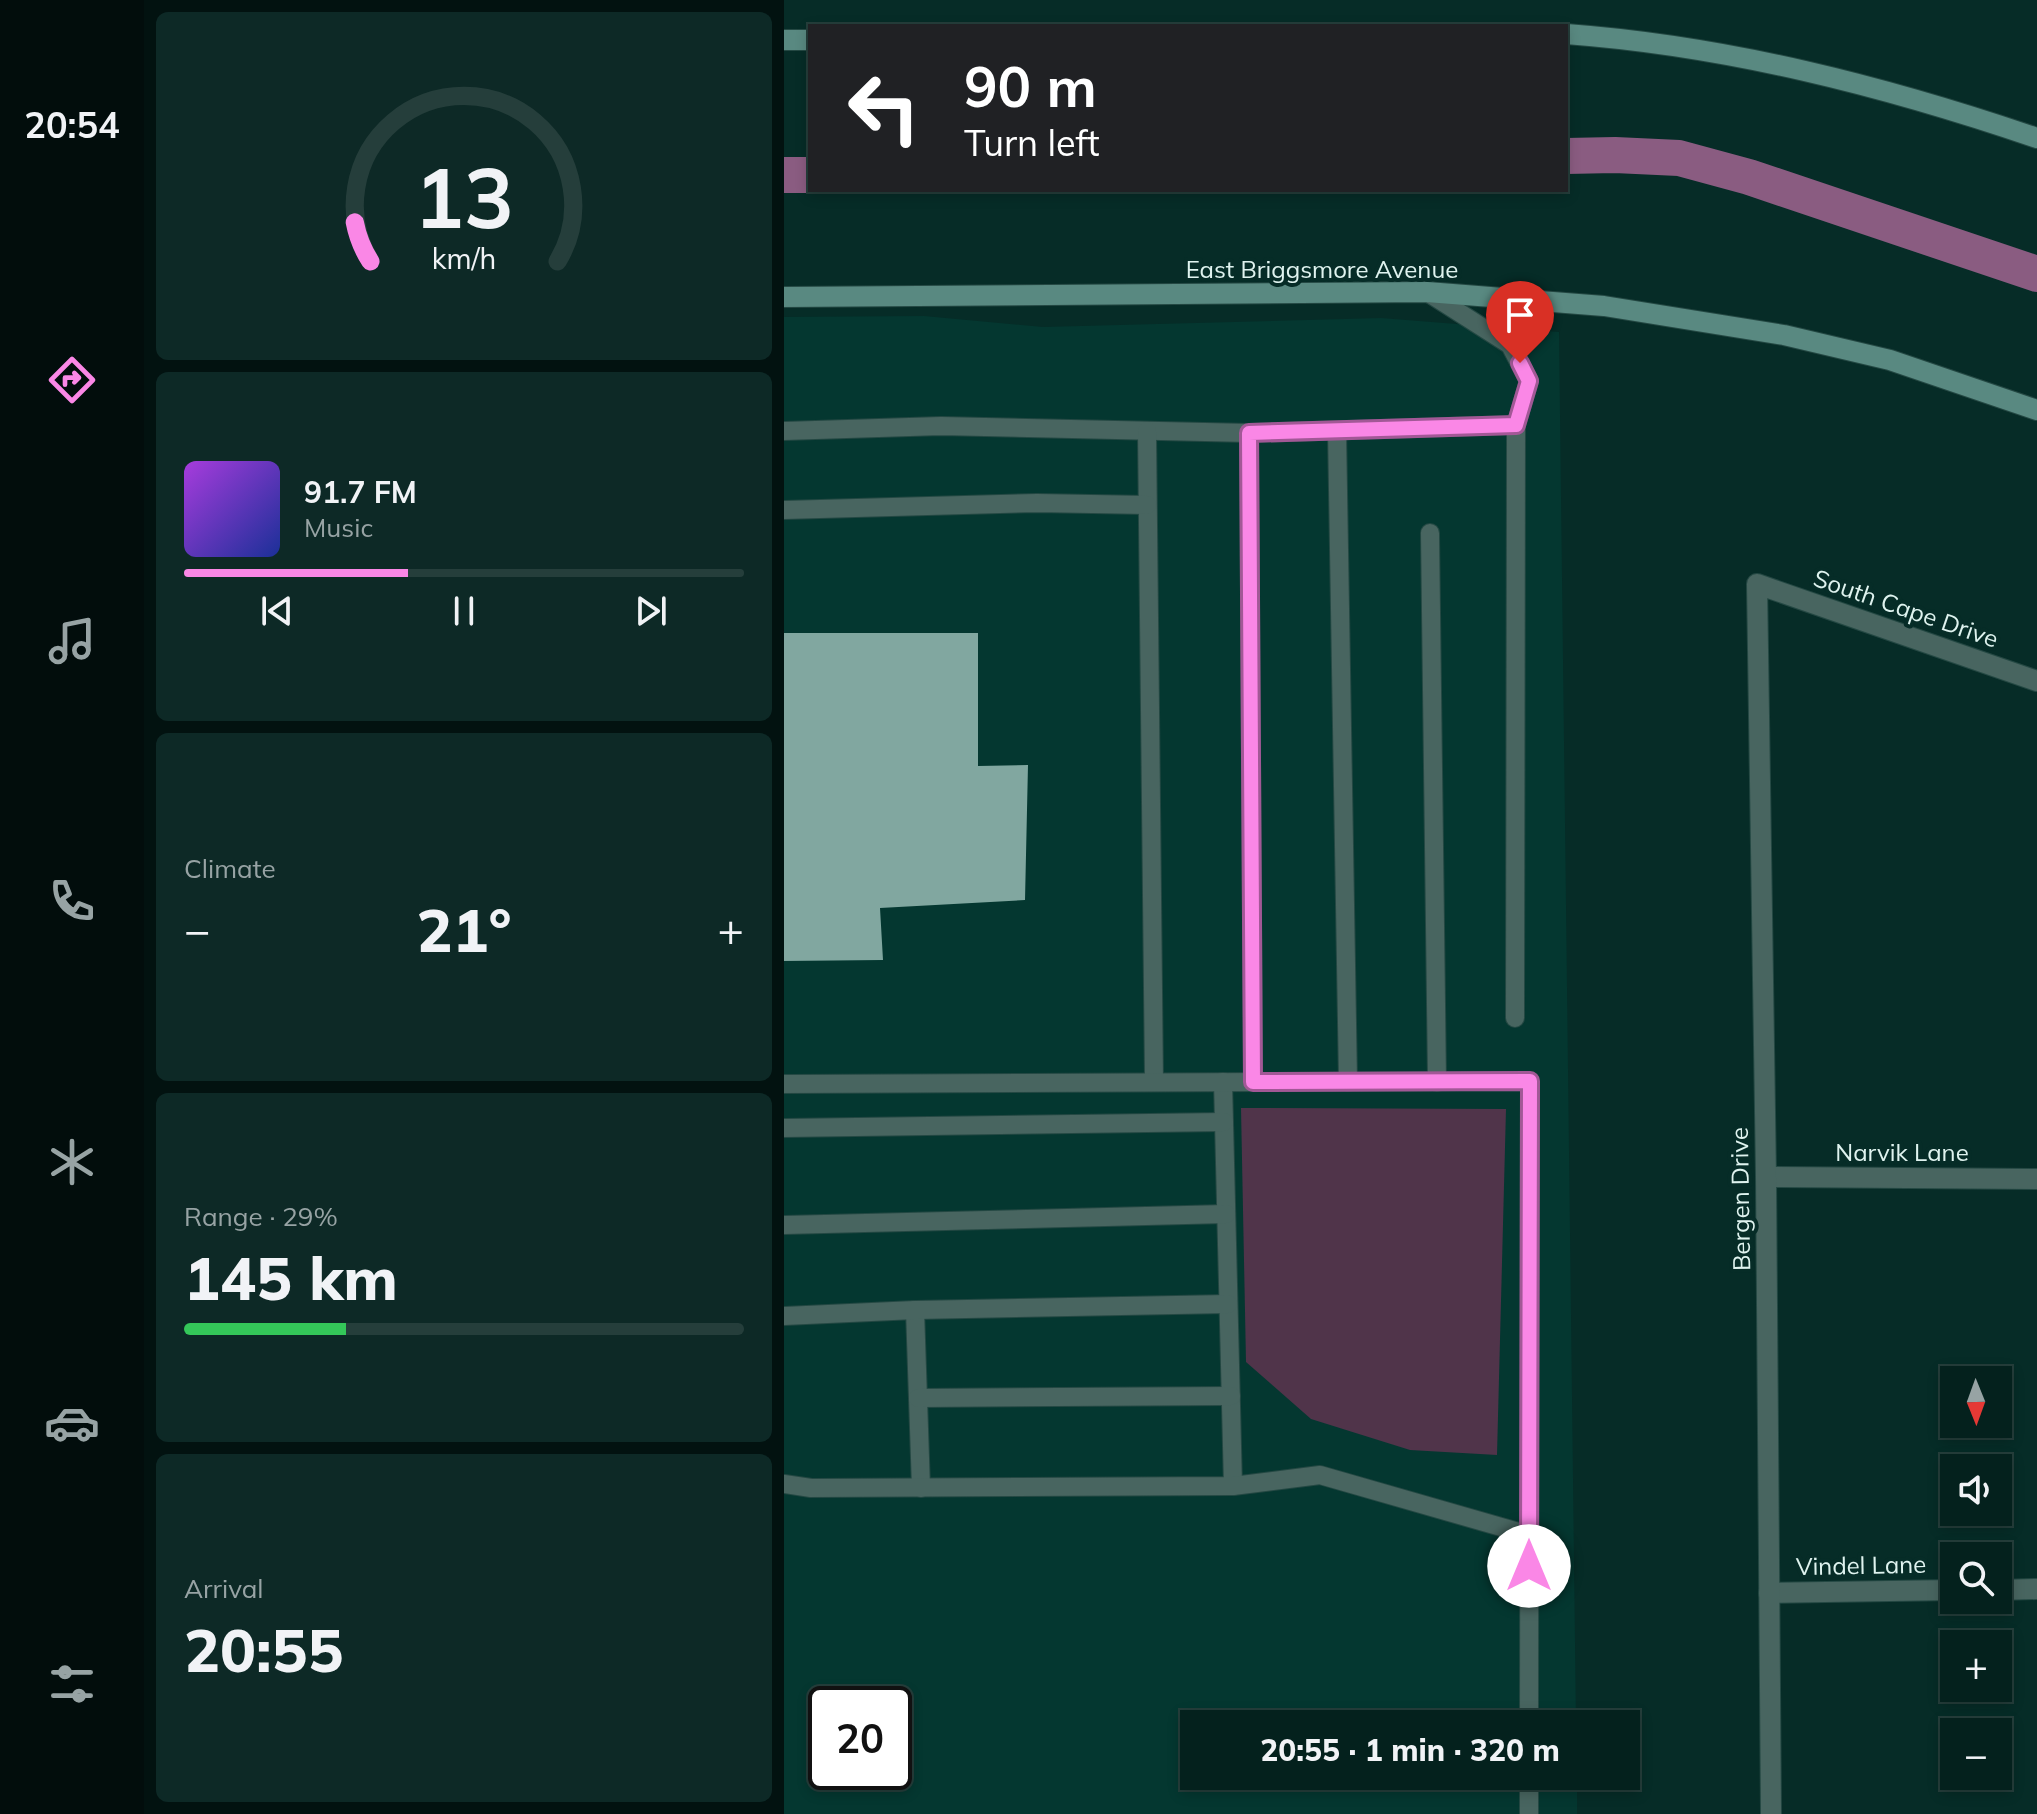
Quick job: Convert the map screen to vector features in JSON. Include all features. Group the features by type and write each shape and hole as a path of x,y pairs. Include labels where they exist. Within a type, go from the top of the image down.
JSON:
{"main road":[{"path":"1568,34 1693,48 1815,72 1936,104 2037,138"},
{"path":"784,40 808,40"},
{"name":"East Briggsmore Avenue","path":"784,297 1427,292 1604,306 1784,335 1890,360 2037,410"}],"street":[{"name":"South Cape Drive","path":"1757,584 2037,681"},
{"name":"Bergen Drive","path":"1757,584 1771,1814"},
{"name":"Narvik Lane","path":"1766,1177 2037,1179"},
{"path":"2012,1590 2037,1589"},
{"name":"Vindel Lane","path":"1769,1593 1940,1590"}],"lane":[{"path":"1427,292 1510,345 1529,381 1516,425 1515,1018"},
{"path":"784,431 941,426 1249,433 1516,425"},
{"path":"1147,431 1154,1082"},
{"path":"1337,431 1348,1082"},
{"path":"1249,433 1253,1082"},
{"path":"784,510 1037,503 1147,505"},
{"path":"1430,533 1437,1082"},
{"path":"784,1084 1530,1081 1529,1710"},
{"path":"1223,1082 1233,1486"},
{"path":"784,1128 1224,1122"},
{"path":"784,1225 1226,1214"},
{"path":"784,1316 915,1310 1228,1304"},
{"path":"915,1310 921,1488"},
{"path":"918,1398 1231,1396"},
{"path":"784,1484 811,1488 1233,1486 1320,1475 1529,1535"},
{"path":"1529,1790 1529,1814"}],"shaded area":[{"path":"924,316 1043,327 1381,318 1559,332 1576,1710 1180,1710 1180,1790 1577,1790 1577,1814 784,1814 784,317"},
{"path":"1241,1108 1506,1109 1497,1455 1410,1450 1311,1419 1246,1362"}],"building":[{"path":"784,633 978,633 978,766 1028,765 1025,900 880,908 883,960 784,961"}],"waterway":[{"path":"1568,156 1679,158 1749,177 2037,274"},
{"path":"784,175 808,175"}],"route":[{"path":"1520,363 1529,381 1516,425 1249,433 1253,1082 1530,1081 1529,1566"}]}
